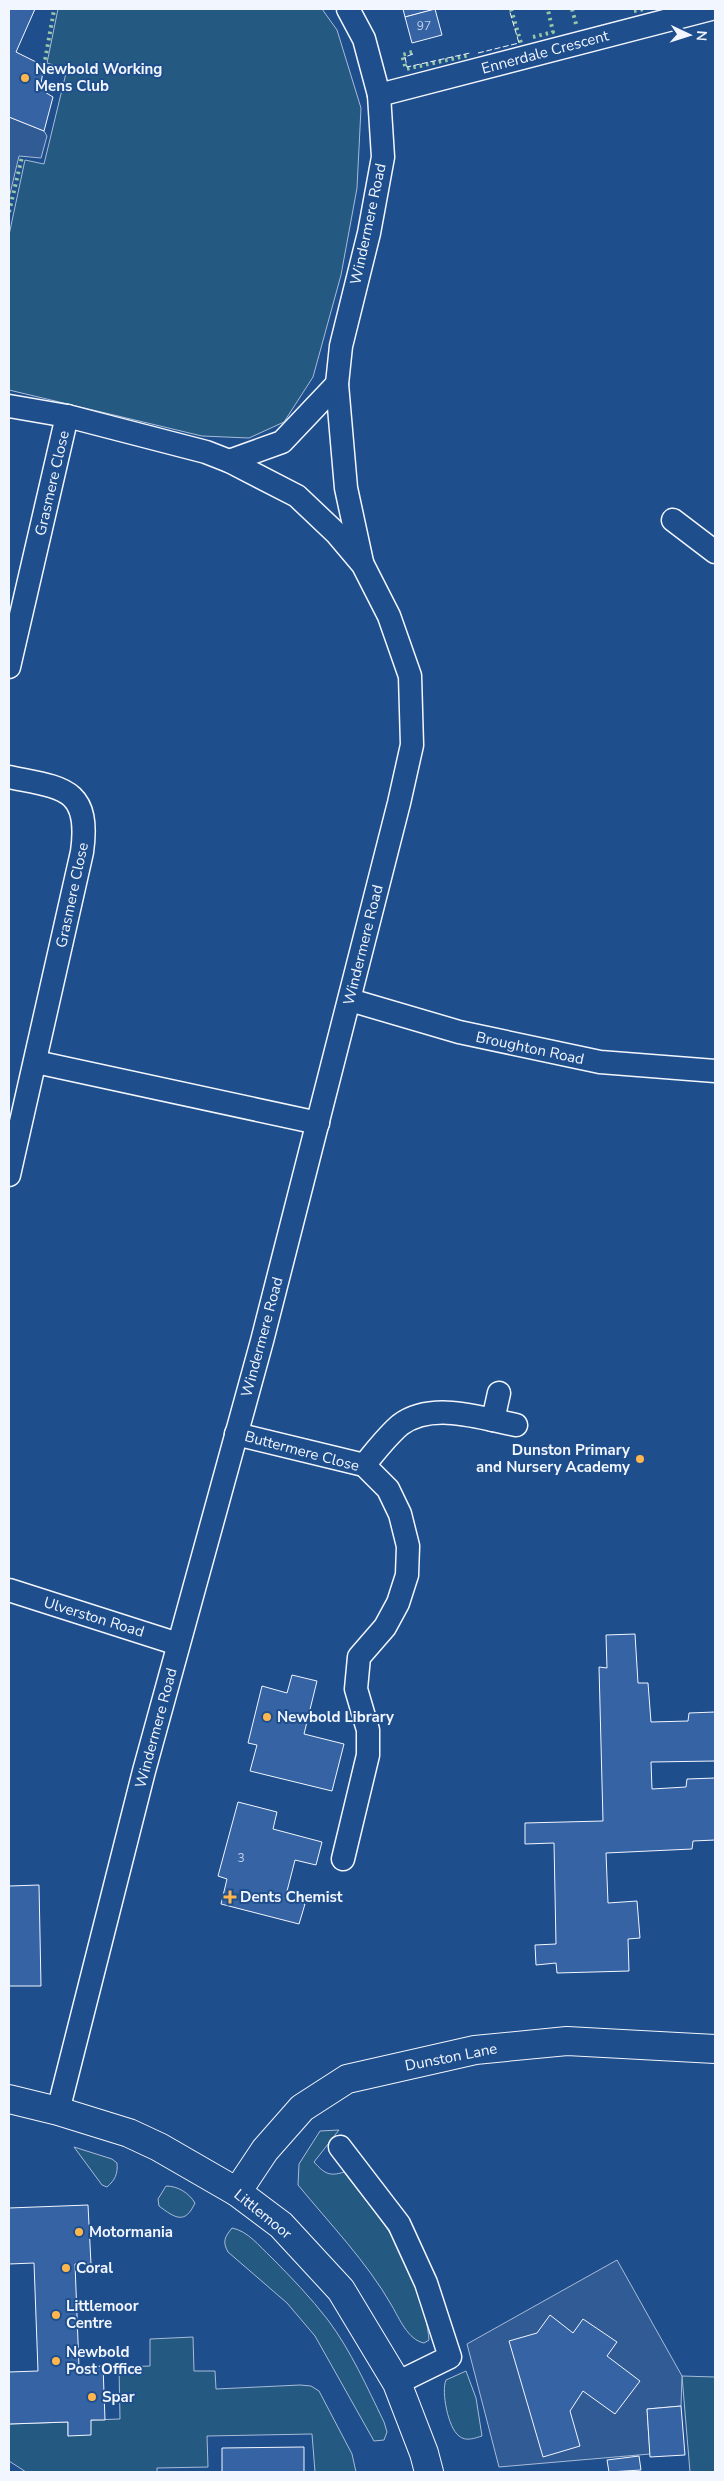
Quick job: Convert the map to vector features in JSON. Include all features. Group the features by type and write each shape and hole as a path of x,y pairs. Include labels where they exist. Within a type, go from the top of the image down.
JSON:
{"main road":[{"name":"Dunston Lane","path":"237,2192 265,2150 302,2108 347,2079 475,2050 567,2041 715,2049"},
{"name":"Littlemoor","path":"9,2099 58,2110 143,2140 237,2192 281,2225 341,2290 397,2382 424,2453 428,2472"}],"street":[{"name":"Windermere Road","path":"348,9 364,39 379,95 383,157 369,233 341,346 337,384 346,488 363,565"},
{"name":"Ennerdale Crescent","path":"379,95 711,9"},
{"path":"229,461 282,442 337,384"},
{"name":"Windermere Road","path":"9,406 67,416 206,452 229,461 297,496 336,533 363,565 390,616 410,676 412,745 350,1000 236,1434 178,1644 58,2110"},
{"name":"Grasmere Close","path":"9,667 67,416"},
{"path":"673,520 715,552"},
{"name":"Grasmere Close","path":"9,777 57,787 77,801 85,826 82,852 36,1062 9,1174"},
{"name":"Broughton Road","path":"350,1000 458,1032 600,1062 715,1070"},
{"path":"36,1062 318,1123"},
{"path":"493,1420 499,1393"},
{"path":"364,1464 401,1425 425,1414 450,1413 516,1425"},
{"name":"Buttermere Close","path":"236,1434 364,1464 388,1489 400,1514 408,1546 407,1574 398,1602 385,1626 360,1658 356,1689 368,1730 368,1755 343,1859"},
{"name":"Ulverston Road","path":"9,1590 178,1644"},
{"path":"340,2147 399,2224 426,2284 450,2356 397,2382"}],"shaded area":[{"path":"58,9 322,9 337,30 361,108 357,188 341,275 313,377 284,422 249,438 202,436 9,390 9,235 25,160 44,164 67,69 47,63"},
{"path":"9,117 44,131 47,136 41,158 19,156 9,198"},
{"path":"339,2130 314,2162 327,2173 344,2172 396,2242 413,2276 422,2303 429,2340 424,2343 413,2338 409,2333 371,2274 298,2185 299,2164 320,2131"},
{"path":"74,2147 112,2159 117,2163 115,2176 107,2187 102,2185"},
{"path":"166,2186 179,2189 193,2199 195,2203 191,2210 183,2217 170,2214 159,2206 158,2199"},
{"path":"232,2228 243,2232 258,2244 301,2288 328,2320 351,2357 384,2422 387,2432 384,2440 374,2441 315,2336 287,2303 228,2252 225,2239"},
{"path":"617,2260 682,2376 681,2406 647,2409 650,2454 499,2467 467,2344"},
{"path":"193,2337 194,2371 215,2371 216,2389 300,2385 311,2386 319,2391 352,2454 356,2472 315,2472 312,2434 207,2436 208,2467 157,2468 157,2472 26,2472 9,2461 9,2424 68,2422 68,2436 91,2420 120,2419 119,2367 150,2366 150,2339"},
{"path":"466,2371 476,2398 482,2436 468,2439 462,2438 455,2432 449,2418 444,2392 446,2380"},
{"path":"682,2376 715,2377 715,2472 690,2472"}],"building":[{"name":"Newbold Working Mens Club","path":"9,9 35,9 16,52 44,66 40,89 53,97 44,131 9,117"},
{"path":"403,9 436,9 405,17"},
{"path":"435,9 442,35 412,43 405,17"},
{"path":"635,1634 638,1683 648,1683 651,1722 688,1721 689,1713 715,1712 715,1761 651,1762 652,1789 686,1787 687,1779 715,1778 715,1840 693,1841 692,1849 606,1853 608,1903 637,1901 640,1938 628,1939 629,1971 557,1973 556,1963 536,1965 535,1945 556,1944 554,1843 525,1844 525,1823 603,1821 599,1667 607,1668 606,1635"},
{"path":"292,1675 317,1681 304,1734 344,1744 332,1791 250,1771 257,1745 248,1743 262,1686 287,1693"},
{"path":"238,1802 277,1812 273,1829 322,1842 316,1865 295,1860 285,1899 305,1904 299,1924 221,1904 227,1879 218,1876"},
{"path":"39,1885 41,1986 9,1986 9,1886"},
{"name":"Littlemoor Centre","path":"88,2205 91,2264 75,2264 79,2367 103,2366 105,2420 91,2420 91,2435 68,2436 68,2422 9,2424 9,2372 38,2371 34,2263 9,2264 9,2208"},
{"path":"550,2315 573,2333 583,2319 617,2342 607,2356 640,2381 615,2414 583,2391 570,2411 580,2446 543,2457 509,2341 537,2333"},
{"path":"681,2406 685,2455 650,2457 647,2409"},
{"path":"304,2447 304,2472 222,2472 222,2448"},
{"path":"639,2456 641,2470 609,2472 607,2460"}],"hedge":[{"path":"511,9 521,43"},
{"path":"572,9 576,24"},
{"path":"634,11 644,9"},
{"path":"44,66 54,10"},
{"path":"533,37 553,32 548,10"},
{"path":"412,52 402,55 406,69 470,55"},
{"path":"9,212 22,157"}],"fence":[{"path":"478,53 519,43 509,9"},
{"path":"413,54 405,57 407,67 470,53"}],"place":[{"name":"Newbold Working Mens Club","path":"25,78"},
{"name":"Dunston Primary and Nursery Academy","path":"640,1459"},
{"name":"Newbold Library","path":"267,1717"},
{"name":"Dents Chemist","path":"230,1897"},
{"name":"Motormania","path":"79,2232"},
{"name":"Coral","path":"66,2268"},
{"name":"Littlemoor Centre","path":"56,2315"},
{"name":"Newbold Post Office","path":"56,2361"},
{"name":"Spar","path":"92,2397"}]}
